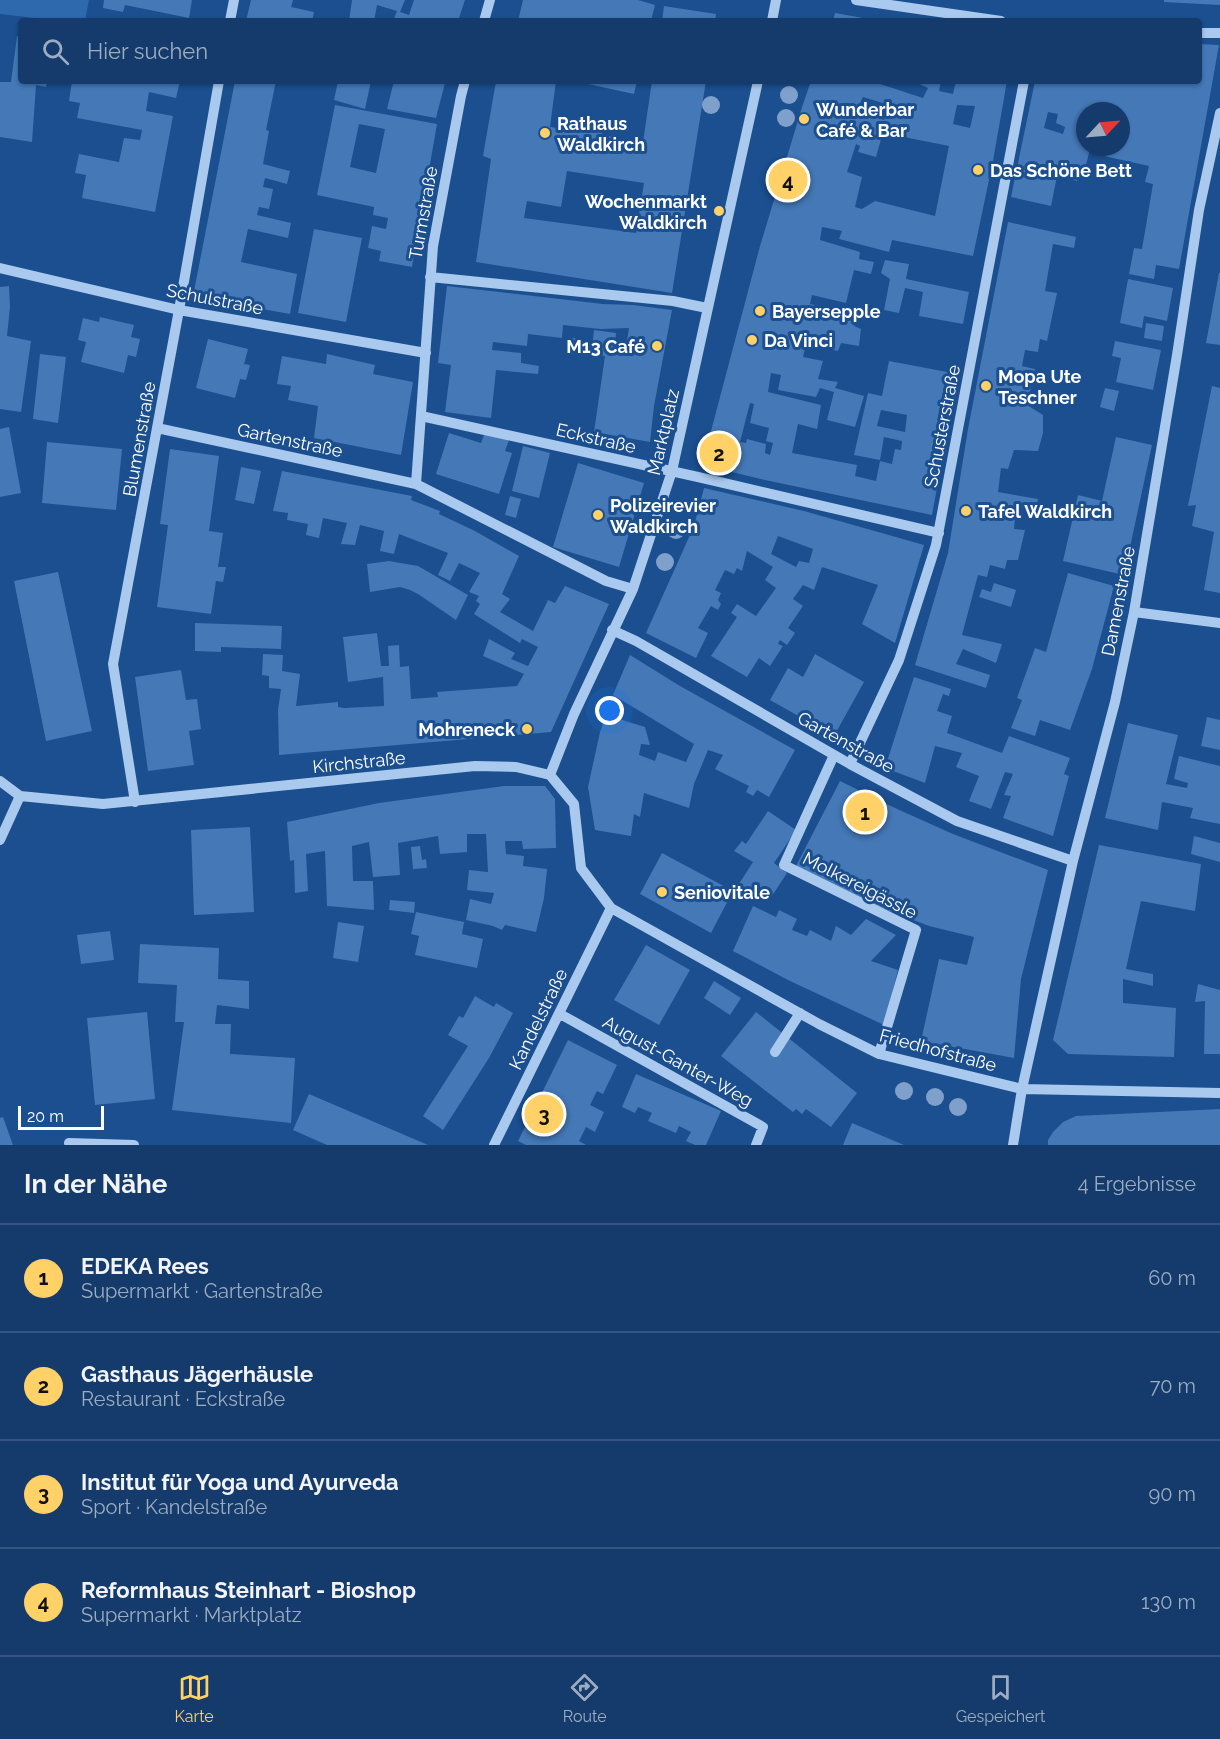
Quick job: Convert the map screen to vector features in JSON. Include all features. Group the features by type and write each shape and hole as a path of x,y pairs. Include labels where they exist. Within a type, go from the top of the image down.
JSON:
{"street":[{"path":"231,18 234,0"},
{"path":"485,18 490,0"},
{"path":"773,18 776,0"},
{"path":"856,0 980,18"},
{"path":"1202,33 1220,33"},
{"name":"Blumenstraße","path":"135,802 113,664 158,428 218,84"},
{"name":"Turmstraße","path":"426,353 432,246 464,84"},
{"name":"Marktplatz","path":"550,775 574,714 633,589 672,471 757,84"},
{"name":"Schusterstraße","path":"850,764 899,660 939,533 1023,84"},
{"name":"Damenstraße","path":"1013,1145 1022,1089 1074,861 1115,702 1134,612 1177,355 1198,210 1220,113"},
{"name":"Schulstraße","path":"0,268 179,310 426,353"},
{"path":"430,277 673,301 707,308"},
{"path":"416,484 426,353"},
{"name":"Eckstraße","path":"422,416 939,533"},
{"name":"Gartenstraße","path":"158,428 416,484 606,581 633,589"},
{"path":"1134,612 1220,623"},
{"name":"Gartenstraße","path":"612,630 636,641 850,764 957,821 1074,861"},
{"name":"Molkereigässle","path":"834,754 784,865 916,930 879,1054"},
{"name":"Kirchstraße","path":"20,796 103,804 135,802 475,766 516,767 550,775"},
{"path":"550,775 574,804 581,868 611,908"},
{"path":"0,781 20,796 0,840"},
{"name":"Friedhofstraße","path":"611,908 879,1054 1022,1089 1220,1093"},
{"name":"Kandelstraße","path":"494,1145 611,908"},
{"path":"775,1052 800,1013"},
{"name":"August-Ganter-Weg","path":"560,1014 763,1127 756,1145"},
{"path":"69,1143 134,1145"}],"shaded area":[{"path":"0,0 89,0 86,18 34,18 0,14"}],"building":[{"path":"104,0 192,0 189,18 125,5 123,12 103,8"},
{"path":"251,0 293,0 291,7 314,12 313,18 247,18"},
{"path":"352,0 405,0 400,12 409,15 414,0 465,0 459,18 394,18 397,11 377,5 375,18 349,18"},
{"path":"523,0 638,0 655,5 652,18 519,18"},
{"path":"1164,0 1220,0 1220,5 1164,2"},
{"path":"664,6 716,14 715,18 662,18"},
{"path":"835,13 863,18 834,18"},
{"path":"18,36 18,84 46,84 46,87 36,85 32,142 0,137 0,82 11,82"},
{"path":"1202,44 1219,45 1179,269 1156,265 1154,279 1129,274 1134,248 1142,249 1153,184 1145,182 1149,166 1104,156 1130,156 1130,102 1076,102 1076,156 1088,156 1085,169 1080,168 1077,181 1057,176 1051,206 1011,197 1034,84 1202,84","holes":["1048,112 1058,114 1056,123 1065,127 1063,134 1044,128"]},
{"path":"72,84 179,84 176,98 149,92 146,111 173,116 155,212 82,198 86,175 75,173 79,154 119,162 124,138 140,140 142,130 77,118 80,103 69,101"},
{"path":"234,84 275,84 266,130 269,131 263,164 290,171 287,184 265,178 263,187 273,189 269,209 259,207 257,215 291,223 288,238 248,229 241,262 297,274 290,314 200,298 194,291"},
{"path":"337,84 370,84 365,109 334,100"},
{"path":"393,84 445,84 436,118 387,109"},
{"path":"495,84 556,84 550,127 565,129 566,123 603,129 602,135 643,142 652,84 706,84 672,293 476,262 491,159 483,156","holes":["567,171 644,183 636,233 524,218 527,201 561,207"]},
{"path":"588,84 636,84 634,94"},
{"path":"810,84 880,84 923,98 928,88 919,84 940,84 939,91 953,94 955,84 1006,84 973,256 892,240 889,252 839,239 842,231 822,227 820,240 860,252 859,259 874,262 871,274 854,270 846,303 812,295 810,304 857,314 854,326 861,329 859,346 841,343 838,351 806,343 803,357 823,361 818,379 838,382 835,388 864,396 855,427 827,420 834,392 820,388 816,397 778,390 781,375 771,373 768,392 821,405 817,429 798,424 792,453 857,465 855,476 876,481 880,461 892,464 895,449 901,450 902,441 884,437 880,460 854,455 868,393 882,396 889,361 958,374 932,515 702,465 760,246","holes":["863,97 889,105 884,120 857,110","957,105 975,106 970,128 953,124","884,129 909,138 949,146 935,216 875,201 862,209 855,207 862,177 847,172 856,144 860,146 858,152 876,157","750,403 754,404 750,423 769,428 766,441 773,443 770,455 765,453 766,444 747,439 746,443 740,442","881,410 907,415 905,432 877,426"]},
{"path":"335,105 437,124 412,267 379,261 381,251 368,248 372,226 386,229 388,218 373,215 374,207 317,195","holes":["359,124 385,129 376,173 350,167"]},
{"path":"1008,222 1076,237 1074,248 1053,244 1045,291 1057,293 1047,341 1040,339 1038,352 1025,350 1022,366 1035,369 1027,405 1043,415 1043,433 1038,451 1014,450 1008,469 1001,468 998,492 1038,499 1036,510 1016,507 1014,529 1025,530 1018,560 1007,560 1005,569 990,565 987,577 978,575 962,635 1002,644 996,663 963,649 956,664 990,675 986,688 915,665 948,553 968,429"},
{"path":"314,229 362,238 346,322 298,313"},
{"path":"885,260 909,264 906,279 969,292 963,324 919,316 923,292 905,288 899,313 884,310 890,279 881,273"},
{"path":"1220,273 1220,345 1206,343"},
{"path":"1128,279 1173,288 1167,321 1144,316 1142,328 1120,323"},
{"path":"9,286 10,307 7,336 31,341 21,412 0,409 0,287"},
{"path":"447,286 672,310 654,406 650,442 594,432 605,356 570,352 572,338 583,339 582,346 592,348 594,330 616,333 615,344 626,346 629,328 600,329 563,325 562,338 528,334 527,346 493,342 492,350 521,353 521,363 539,366 538,374 496,370 491,418 445,412 451,365 438,363"},
{"path":"100,317 134,325 131,337 140,339 136,357 128,355 124,373 81,362 86,342 78,340 83,318 99,322"},
{"path":"1146,323 1164,326 1162,341 1144,338"},
{"path":"208,339 248,349 244,364 250,365 246,380 240,379 235,398 196,388"},
{"path":"1115,341 1161,350 1153,390 1116,382 1121,358 1112,356"},
{"path":"40,354 66,357 58,423 33,419"},
{"path":"327,354 375,365 373,374 413,382 401,455 314,438 318,406 288,400 291,386 277,384 282,356 326,364"},
{"path":"1212,386 1220,388 1220,593 1204,590 1214,532 1192,526 1196,505 1188,506"},
{"path":"1105,388 1119,391 1114,411 1100,407"},
{"path":"9,427 21,493 0,497 0,429"},
{"path":"485,432 509,440 505,451 512,453 499,494 436,474 449,433 481,443"},
{"path":"1116,437 1152,445 1124,575 1063,561 1078,495 1102,501"},
{"path":"47,442 122,449 116,510 42,503"},
{"path":"523,446 550,453 539,498 512,491"},
{"path":"170,449 219,456 209,531 223,533 218,567 226,567 223,582 216,581 211,614 157,607 168,525 160,524"},
{"name":"Polizeirevier Waldkirch","path":"578,463 644,483 619,567 553,547"},
{"path":"241,467 261,471 254,504 235,500"},
{"path":"282,471 412,496 411,500 440,511 439,514 519,556 502,594 510,599 500,612 533,631 548,600 555,603 565,586 609,604 551,732 279,755 278,710 281,689 269,688 269,676 262,675 263,654 283,655 282,671 300,674 296,706 338,702 338,707 344,708 384,706 383,677 348,682 343,637 377,633 381,666 389,666 388,646 399,645 400,667 409,666 411,699 438,697 437,692 517,686 524,674 483,656 489,639 515,653 511,659 528,666 538,647 522,639 520,643 474,614 480,604 476,601 479,596 469,592 480,573 459,563 450,581 438,575 448,553 399,534 394,554 380,551 384,531 360,525 355,545 341,544 347,523 323,518 319,538 306,535 308,524 287,520 288,513 273,511"},
{"path":"704,488 804,511 924,545 895,643 862,624 878,585 822,567 814,590 803,585 793,599 803,606 788,628 795,633 787,645 780,640 778,644 783,646 770,666 759,658 747,677 711,656 737,617 731,613 737,604 756,616 776,588 765,580 773,567 747,551 742,571 737,568 734,574 725,570 715,590 721,593 718,600 721,604 718,610 711,606 698,628 708,633 696,658 646,633 694,526","holes":["778,536 813,549 809,563 799,561 796,567 771,554"]},
{"path":"510,496 521,499 516,518 505,515"},
{"path":"389,561 418,566 468,595 456,620 410,590 400,587 370,592 367,564"},
{"path":"58,572 92,731 46,741 14,581"},
{"path":"1068,573 1114,586 1092,669 1070,730 1040,720 1035,736 1011,728 1022,700 1017,698 1035,648 1046,652"},
{"path":"994,583 1016,590 1011,607 979,597 982,589 991,592"},
{"path":"195,623 282,626 281,649 221,647 221,652 195,651"},
{"path":"815,654 864,682 834,736 770,700 788,668 803,677"},
{"path":"630,655 680,686 795,750 769,797 757,790 753,796 746,792 749,786 715,769 723,755 708,750 694,784 689,808 644,793 640,817 634,814 631,836 595,830 588,787 606,715 645,727 650,745 641,744 639,755 655,761 658,752 686,762 694,744 613,695"},
{"path":"181,670 186,700 197,699 201,729 189,731 194,765 148,771 135,677"},
{"path":"914,677 951,689 949,696 943,694 937,711 952,716 947,733 1002,753 1009,736 1070,758 1064,774 1069,776 1053,836 1003,818 1011,796 1004,795 1013,774 1005,772 991,809 969,801 979,776 956,767 962,753 935,746 925,783 885,768"},
{"path":"1207,717 1220,720 1220,750 1201,746"},
{"path":"1128,723 1178,735 1166,784 1187,788 1188,783 1174,779 1179,756 1220,766 1220,824 1190,818 1193,808 1162,802 1158,830 1105,818"},
{"path":"840,781 953,834 1048,870 1021,979 1014,1058 921,1041 939,959 967,965 974,937 929,926 864,901 796,866"},
{"path":"504,786 545,786 555,799 556,848 523,849 522,841 505,841 506,854 524,856 523,866 547,869 544,898 536,932 505,925 502,930 466,920 470,899 491,904 494,893 467,890 469,870 488,872 486,834 467,834 467,852 440,854 438,836 398,843 400,875 373,877 369,842 352,846 353,881 373,881 374,910 327,906 325,851 306,854 308,891 295,893 294,860 290,861 287,822 379,803"},
{"path":"768,811 796,830 774,863 787,873 770,899 737,887 753,862 734,851 742,841 746,844"},
{"path":"250,827 254,912 194,915 191,830"},
{"path":"1194,836 1220,843 1220,862 1191,854"},
{"path":"1099,845 1201,864 1195,911 1141,901 1126,969 1153,974 1153,986 1123,979 1123,1003 1176,1008 1174,1057 1068,1054 1053,1040"},
{"path":"420,846 422,860 426,859 427,868 413,869 411,847"},
{"path":"662,853 733,891 711,933 640,894"},
{"path":"390,900 415,902 414,913 389,910"},
{"path":"753,906 776,917 779,910 797,919 792,930 807,936 810,930 831,941 836,926 851,935 866,919 896,935 871,961 898,970 884,1025 788,980 733,951"},
{"path":"416,912 464,922 462,934 483,939 477,968 415,955 419,936 411,934"},
{"path":"338,922 364,926 358,962 333,958"},
{"path":"110,931 114,960 81,964 77,935"},
{"path":"140,944 219,948 218,979 249,981 249,1009 217,1005 215,1024 231,1024 230,1054 295,1058 291,1123 172,1110 184,1022 175,1022 177,985 138,983"},
{"path":"646,945 690,970 659,1025 614,1000"},
{"path":"714,981 741,998 730,1015 704,998"},
{"path":"1198,984 1220,990 1220,1054 1204,1054 1205,1001 1195,1002"},
{"path":"475,996 494,1007 496,1003 513,1013 489,1058 443,1130 423,1116 468,1046 448,1035 459,1016 463,1018"},
{"path":"147,1012 155,1099 95,1105 87,1018"},
{"path":"756,1012 857,1093 831,1127 806,1109 802,1114 796,1109 793,1112 721,1056"},
{"path":"568,1040 617,1065 603,1094 597,1091 590,1105 604,1112 595,1132 586,1127 579,1141 586,1145 526,1145 518,1141"},
{"path":"636,1074 721,1111 706,1145 695,1145 686,1141 691,1132 679,1126 676,1133 648,1121 652,1113 638,1107 635,1113 622,1107"},
{"path":"309,1094 428,1145 327,1145 293,1130"},
{"path":"1220,1109 1220,1145 1048,1145 1053,1132 1063,1122 1076,1116"},
{"path":"3,1117 13,1145 0,1145 0,1118"},
{"path":"852,1123 904,1145 843,1145"}],"place":[{"name":"Wunderbar Café & Bar","path":"804,119"},
{"name":"Rathaus Waldkirch","path":"545,133"},
{"name":"Das Schöne Bett","path":"978,170"},
{"name":"Reformhaus Steinhart - Bioshop","path":"788,180"},
{"name":"Wochenmarkt Waldkirch","path":"719,211"},
{"name":"Bayersepple","path":"760,311"},
{"name":"Da Vinci","path":"752,340"},
{"name":"M13 Café","path":"657,346"},
{"name":"Mopa Ute Teschner","path":"986,386"},
{"name":"Gasthaus Jägerhäusle","path":"719,453"},
{"name":"Tafel Waldkirch","path":"966,511"},
{"name":"Polizeirevier Waldkirch","path":"598,515"},
{"name":"Mohreneck","path":"527,729"},
{"name":"EDEKA Rees","path":"865,812"},
{"name":"Seniovitale","path":"662,892"},
{"name":"Institut für Yoga und Ayurveda","path":"544,1114"}]}
